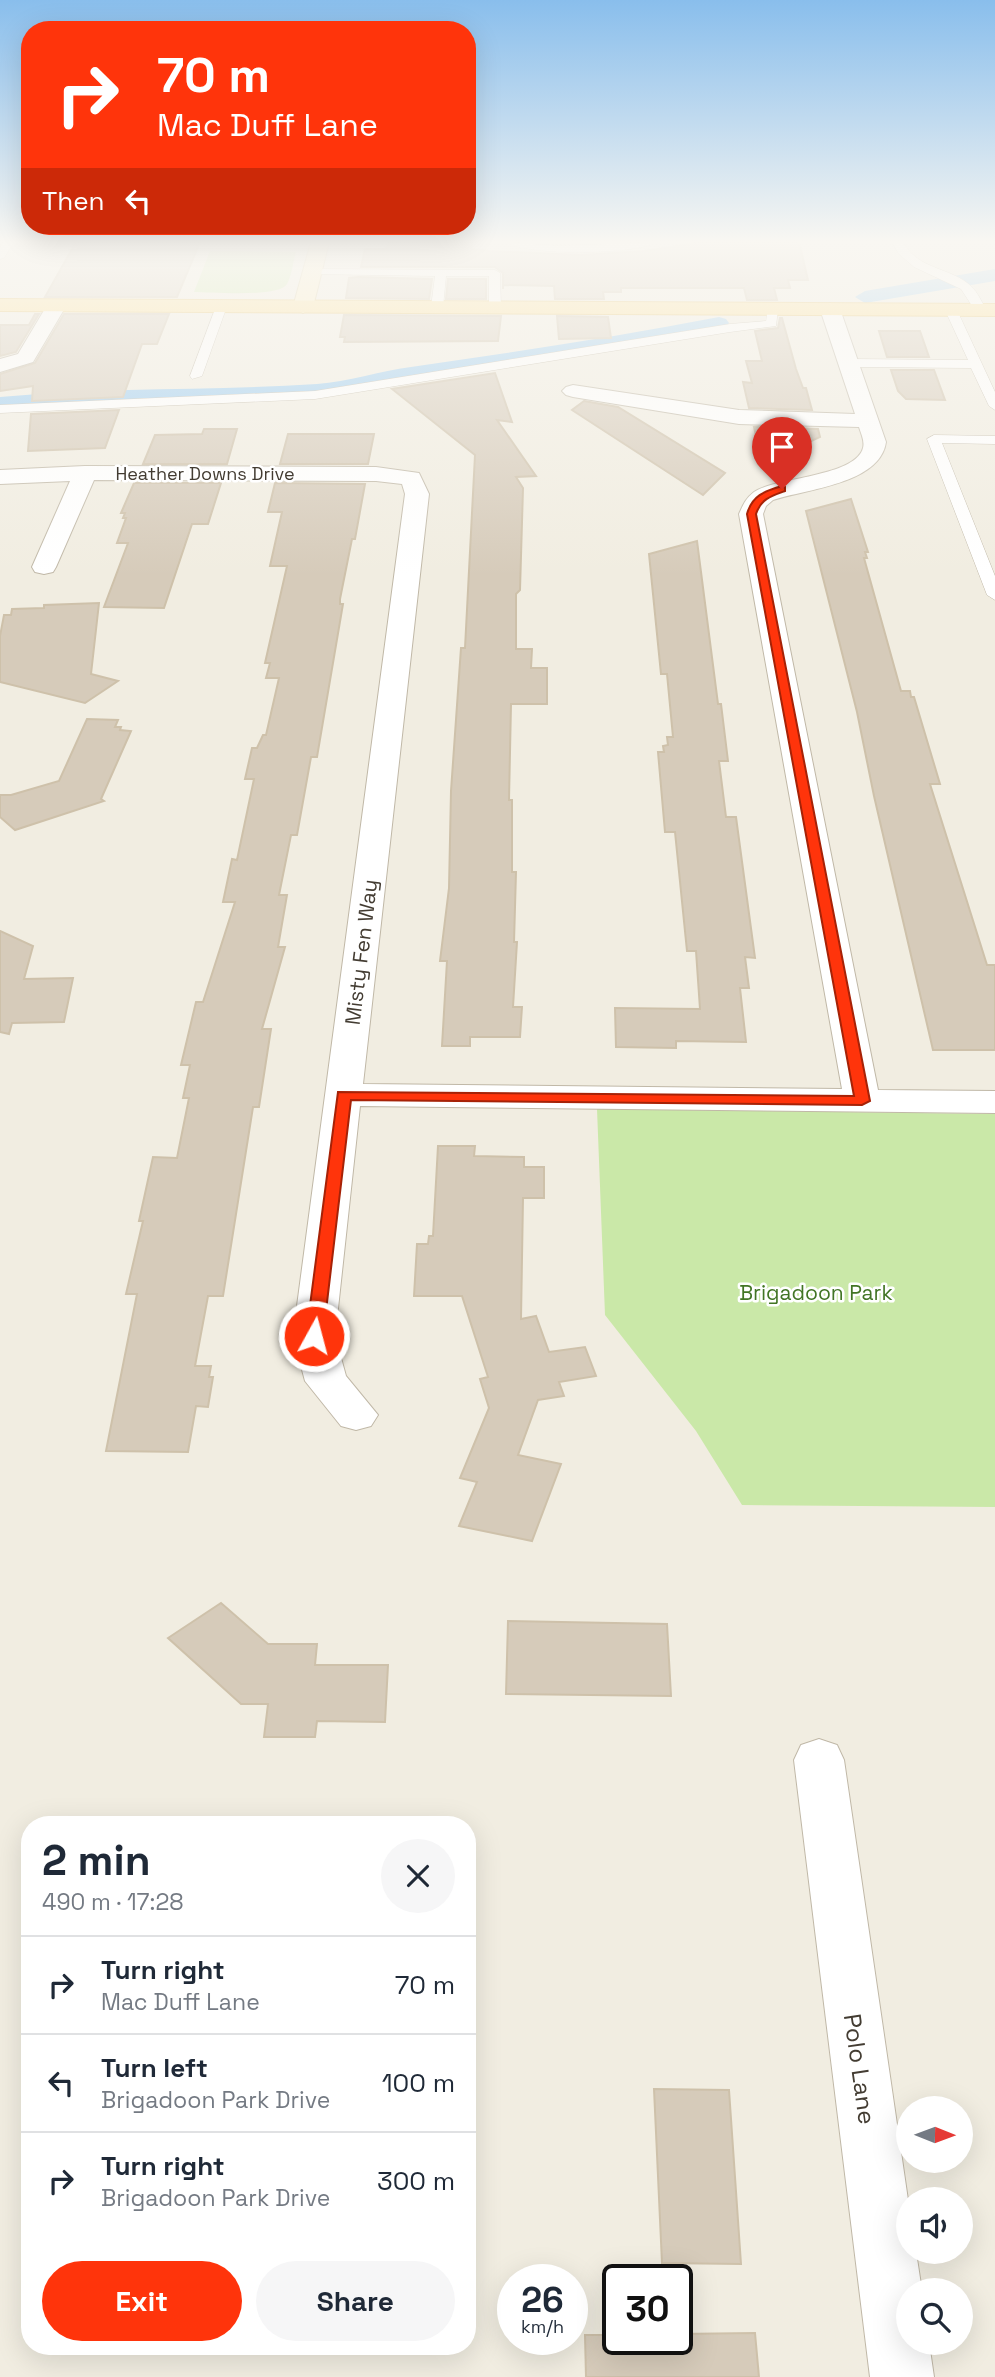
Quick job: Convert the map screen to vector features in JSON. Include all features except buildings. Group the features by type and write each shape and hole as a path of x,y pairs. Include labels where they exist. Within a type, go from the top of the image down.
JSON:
{"street":[{"path":"0,366 21,361 30,353"},
{"path":"845,353 875,442 873,455 863,464 765,495 755,503 751,514 862,1101"},
{"path":"573,391 739,418 868,421"},
{"path":"44,566 85,473"},
{"name":"Heather Downs Drive","path":"0,477 85,473 376,474 411,478"},
{"name":"Misty Fen Way","path":"356,1415 326,1381 314,1336 417,494 411,478"},
{"path":"344,1096 995,1102"},
{"name":"Polo Lane","path":"819,1760 902,2377"}],"lane":[{"path":"196,376 204,353"},
{"path":"0,408 54,403 257,401 315,395 576,353"},
{"path":"970,353 995,406"},
{"path":"849,363 975,364"},
{"path":"995,440 934,439 995,595"}],"green space":[{"name":"Brigadoon Park","path":"597,1109 995,1114 995,1507 742,1505 696,1431 605,1315"}],"waterway":[{"path":"0,403 76,396 226,395 321,390 395,375 550,353"}],"route":[{"path":"314,1336 344,1096 862,1101 751,514 755,503 765,495 782,489"}]}
